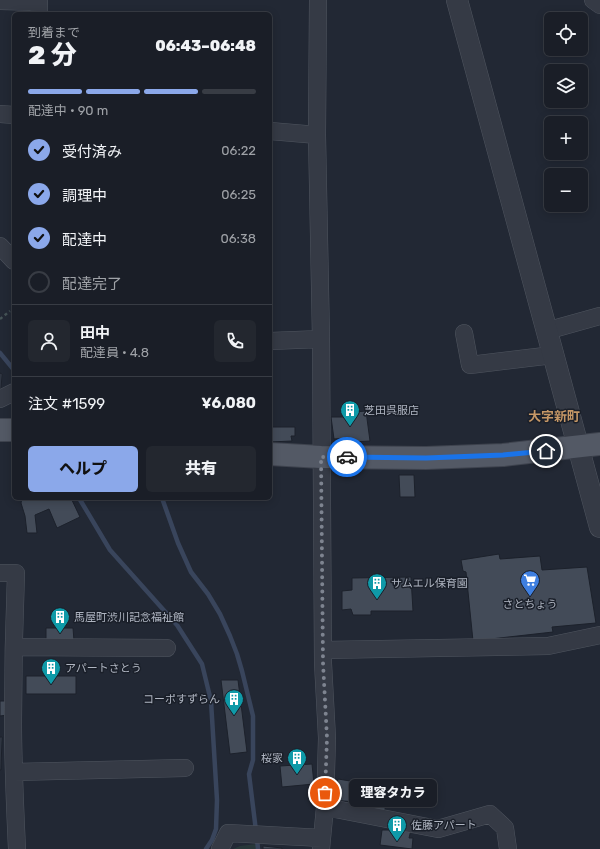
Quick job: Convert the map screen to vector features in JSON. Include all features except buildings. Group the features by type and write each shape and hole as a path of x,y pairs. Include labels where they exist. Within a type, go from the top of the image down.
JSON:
{"main road":[{"path":"0,430 12,430"},
{"path":"272,454 321,457 426,458 510,455 600,444"}],"street":[{"path":"220,849 228,833 321,843 327,738 323,663 321,339 317,134 318,0"},
{"path":"457,0 600,527"},
{"path":"593,0 600,5"},
{"path":"0,1 39,2 39,12"},
{"path":"0,114 12,115"},
{"path":"272,131 317,134"},
{"path":"0,246 12,259"},
{"path":"546,331 600,316"},
{"path":"464,333 470,365 553,356"},
{"path":"272,341 321,339"},
{"path":"0,399 12,393"},
{"path":"0,573 16,573 14,647 6,721 14,772 17,849"},
{"path":"324,650 548,646 600,635"},
{"path":"14,647 167,648"},
{"path":"14,772 185,768"},
{"path":"324,807 438,829 490,814 505,828 508,849"}],"path":[{"path":"0,320 10,311"}],"shaded area":[{"path":"256,844 256,849 233,849 240,846"}],"waterway":[{"path":"0,353 12,368"},
{"path":"80,500 110,550 177,625 202,664 211,701 217,800 216,829 212,840 206,849"},
{"path":"163,500 178,543 191,572 208,594 220,614 237,654 242,671 253,716 253,760 249,774 256,831"},
{"path":"257,839 258,849"}],"way so far":[{"path":"325,793 327,738 323,663 321,457 347,457"}],"place":[{"name":"芝田呉服店","path":"350,427"},
{"name":"さとちょう","path":"530,597"},
{"name":"サムエル保育園","path":"377,600"},
{"name":"馬屋町渋川記念福祉館","path":"60,634"},
{"name":"アパートさとう","path":"51,685"},
{"name":"コーポすずらん","path":"234,716"},
{"name":"桜家","path":"297,775"},
{"name":"理容タカラ","path":"325,793"},
{"name":"佐藤アパート","path":"397,842"}],"district":[{"name":"大字新町","path":"554,416"}],"route":[{"path":"347,457 426,458 503,455 546,451"}]}
